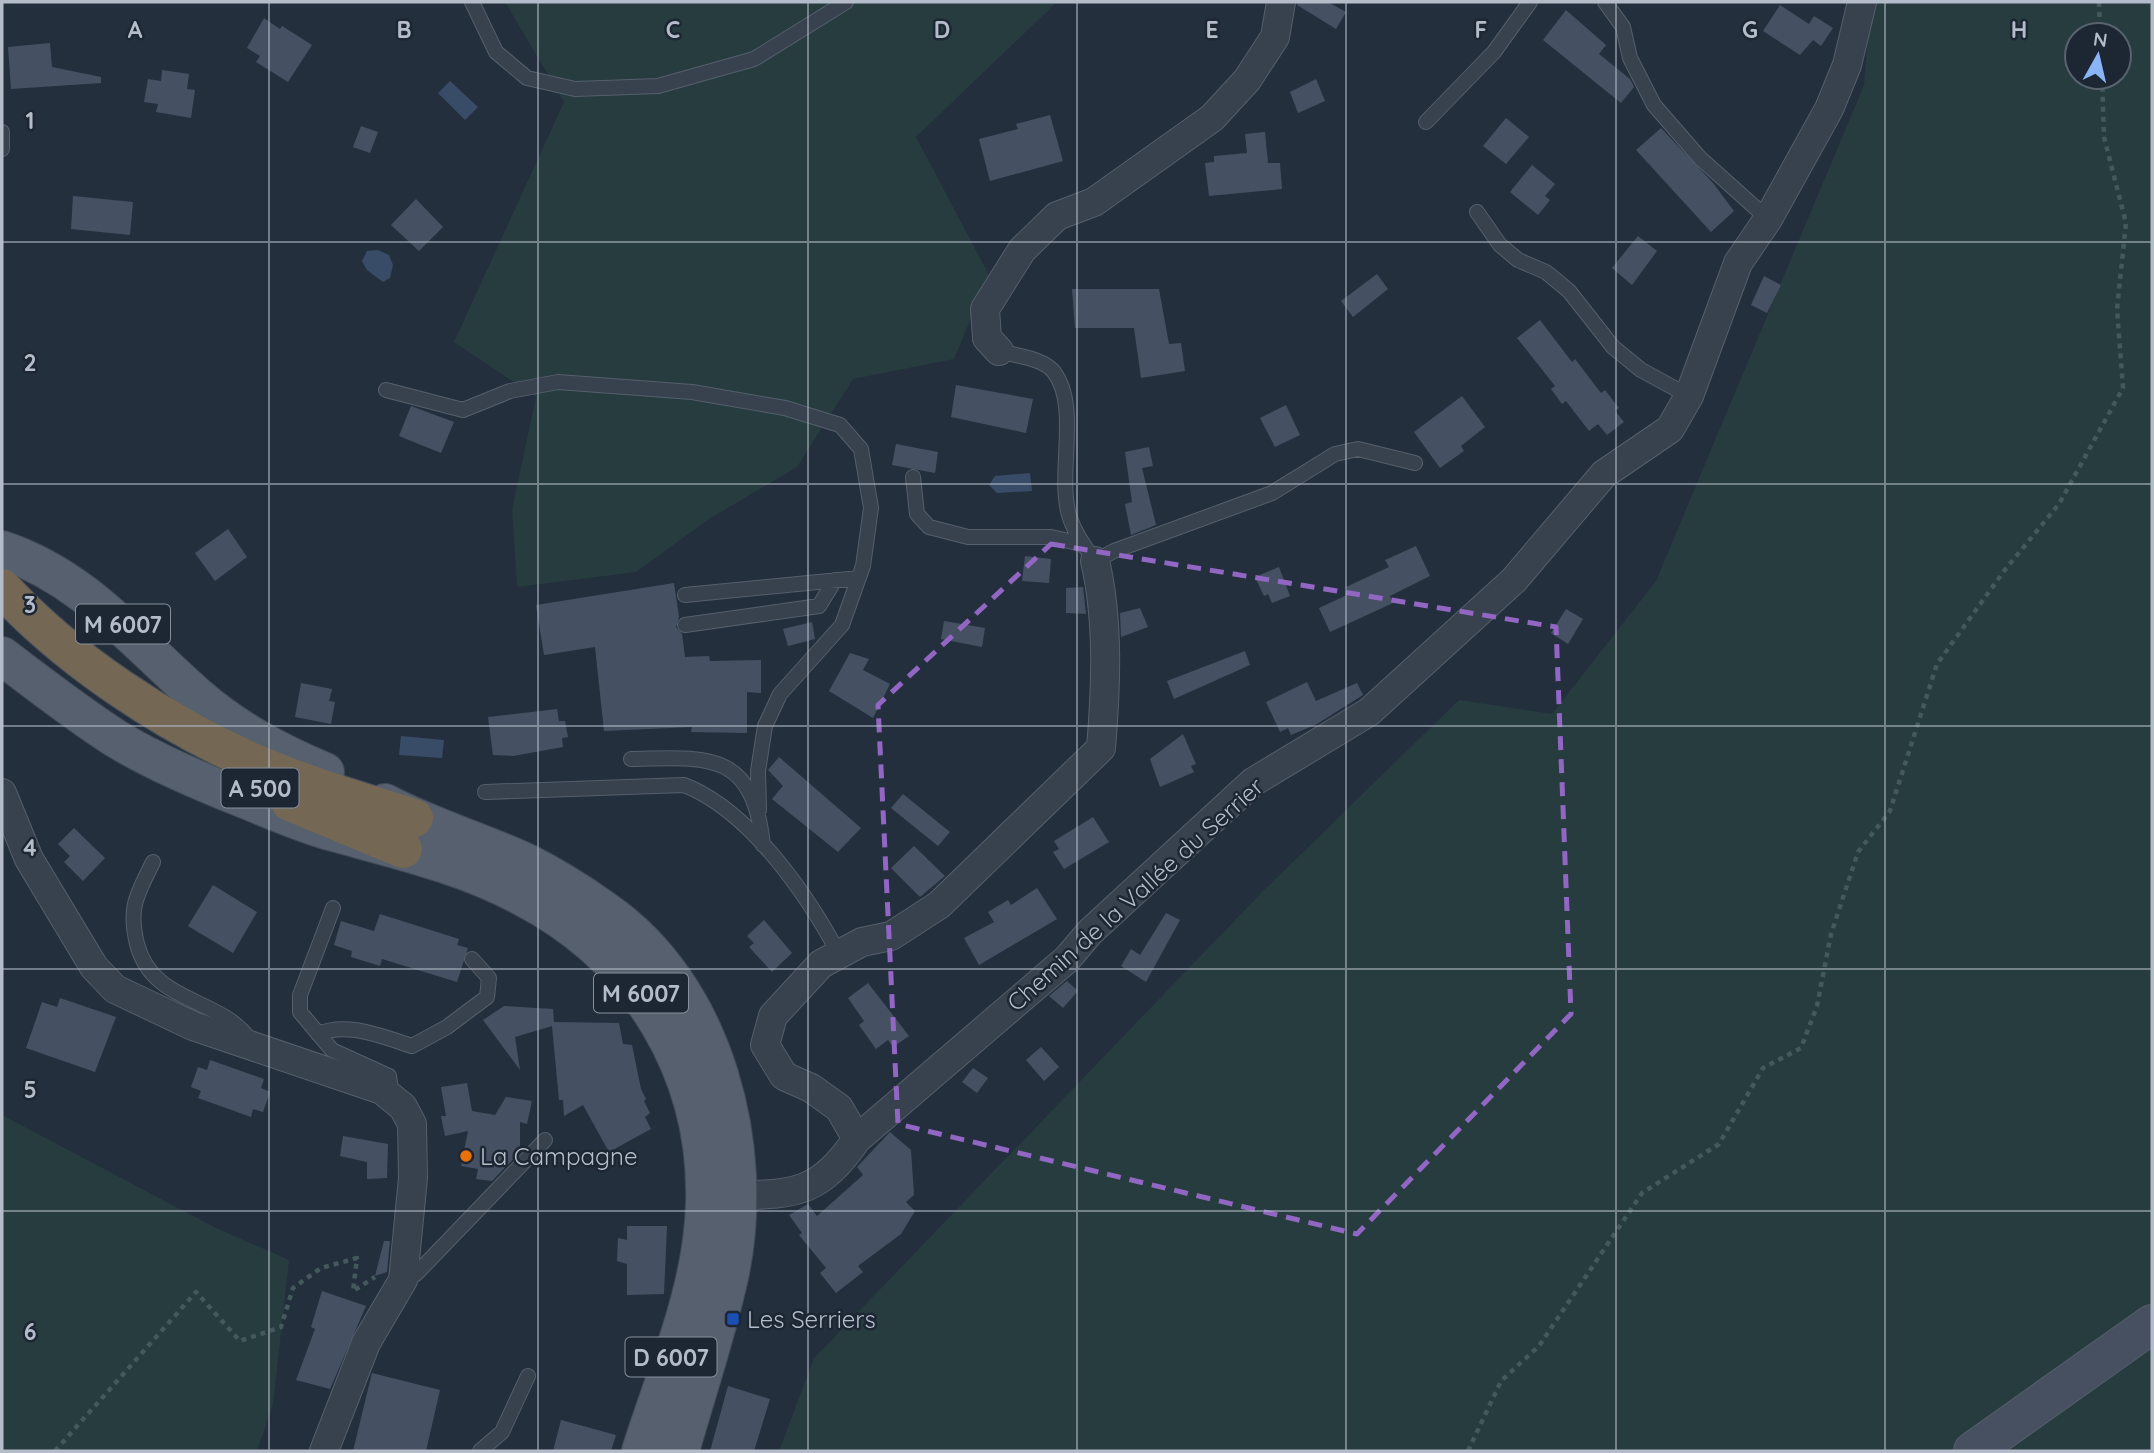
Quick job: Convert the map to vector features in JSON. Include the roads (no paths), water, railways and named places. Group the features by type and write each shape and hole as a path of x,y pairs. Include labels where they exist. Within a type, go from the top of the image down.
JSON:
{"highway":[{"name":"A 500","path":"2,589 128,705"},
{"name":"A 500","path":"2,616 44,657 128,705 225,771 409,834"}],"main road":[{"name":"M 6007","path":"2,550 29,558 67,579 123,625 197,696 258,741 333,775 409,834 555,915 587,939 639,990 674,1046 697,1115 704,1153 705,1206 699,1261"},
{"name":"M 6007","path":"2,656 118,740 201,781 330,831 409,834 529,864 606,911 658,963 704,1031 727,1111 735,1152 737,1201"},
{"name":"D 6007","path":"680,1451 729,1277 737,1201"},
{"name":"D 6007","path":"641,1451 699,1261"}],"street":[{"path":"999,351 987,338 985,309 1022,250 1057,216 1094,202 1212,118 1247,80 1275,37 1281,2"},
{"name":"Chemin de la Vallée du Serrier","path":"737,1201 784,1195 816,1181 837,1167 857,1139 1067,959 1090,932 1253,782 1369,712 1514,580 1604,474 1670,429 1689,396 1738,263 1768,219 1829,109 1847,65 1862,2"},
{"path":"857,1139 839,1108 811,1088 784,1076 765,1045 774,1016 821,964 862,942 891,936 939,905 1101,748 1101,586 1088,552"},
{"path":"2,793 29,859 94,967 114,989 193,1026 382,1090 403,1107 412,1124 413,1178 403,1276 366,1343 324,1451"},
{"path":"1973,1451 2152,1324"}],"lane":[{"path":"472,2 496,52 527,78 575,89 658,86 754,60 846,2"},
{"path":"1426,122 1494,52 1530,2"},
{"path":"1605,2 1623,27 1630,58 1654,105 1700,158 1768,219"},
{"path":"2,132 2,149"},
{"path":"1477,212 1500,246 1518,260 1546,272 1569,291 1613,347 1641,370 1689,396"},
{"path":"999,351 1039,362 1053,372 1066,398 1064,478 1069,515 1088,552"},
{"path":"386,390 463,410 510,391 558,382 678,391 785,408 840,425 861,449 871,508 859,578 842,625 780,694 765,726 758,771 763,845"},
{"path":"913,477 917,514 929,527 968,537 1051,537 1088,552 1114,551 1272,493 1335,454 1358,449 1415,463"},
{"path":"685,595 859,578"},
{"path":"685,625 819,606 835,580"},
{"path":"631,759 698,757 733,770 759,810"},
{"path":"485,792 684,785 708,795 763,845 818,916 839,954"},
{"path":"153,862 138,893 131,919 140,955 157,982 242,1027 255,1047"},
{"path":"333,908 300,995 300,1012 332,1050 389,1076 392,1098"},
{"path":"318,1034 332,1027 373,1033 412,1045 447,1027 487,998 489,978 472,959"},
{"path":"403,1276 416,1274 545,1140"},
{"path":"480,1451 502,1432 528,1376"}],"water":[{"path":"450,81 478,107 465,120 438,93"},
{"path":"378,250 389,255 393,265 390,278 383,282 367,270 362,261 367,251"},
{"path":"1030,473 1032,491 997,493 989,485 995,476"},
{"path":"401,736 444,740 442,758 399,755"}],"place":[{"name":"La Campagne","path":"466,1156"},
{"name":"Les Serriers","path":"733,1319"}]}
